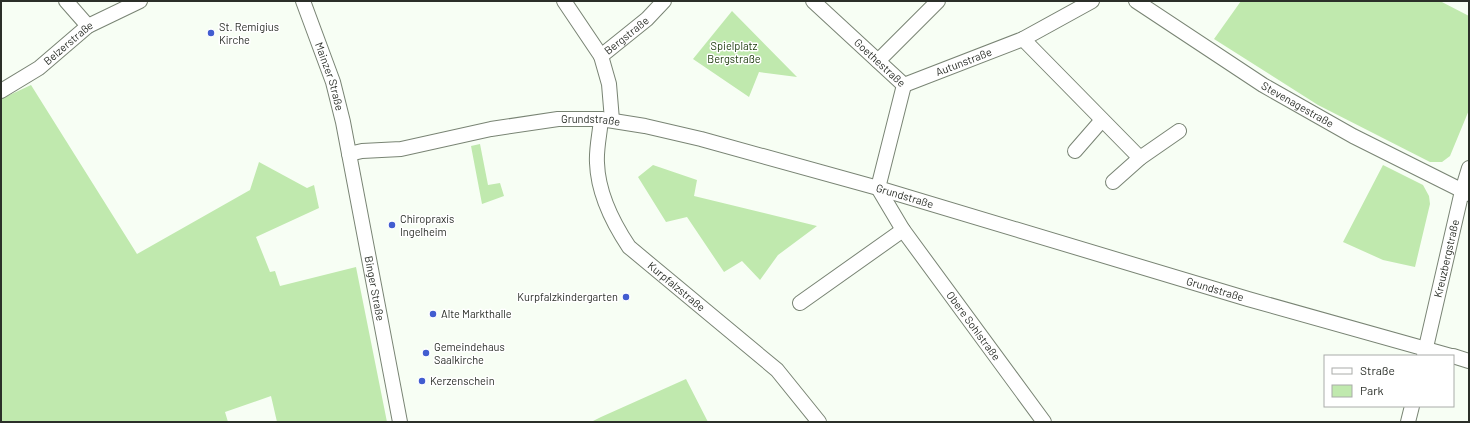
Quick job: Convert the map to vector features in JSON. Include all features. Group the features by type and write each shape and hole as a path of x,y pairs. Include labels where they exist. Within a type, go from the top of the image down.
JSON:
{"street":[{"path":"66,1 88,26"},
{"name":"Belzerstraße","path":"1,91 39,68 88,26 140,1"},
{"name":"Mainzer Straße","path":"303,1 334,82 349,154"},
{"path":"564,1 601,56"},
{"name":"Bergstraße","path":"607,120 609,84 601,56 647,19 664,1"},
{"name":"Goethestraße","path":"813,1 904,85 878,188"},
{"path":"878,61 938,1"},
{"name":"Autunstraße","path":"904,85 1023,39 1092,1"},
{"name":"Stevenagestraße","path":"1136,1 1263,85 1353,136 1466,192"},
{"path":"1023,39 1140,158"},
{"name":"Grundstraße","path":"349,154 362,151 401,149 504,127 558,119 607,120 701,139 878,188 1425,352 1445,355"},
{"name":"Kurpfalzstraße","path":"607,120 597,164 600,181 614,224 629,247 777,370 819,422"},
{"path":"1075,151 1102,120"},
{"path":"1113,182 1140,158 1179,131"},
{"name":"Binger Straße","path":"349,154 400,422"},
{"name":"Kreuzbergstraße","path":"1425,352 1466,192 1469,168"},
{"name":"Obere Sohlstraße","path":"878,188 903,230 1044,422"},
{"path":"800,302 903,230"},
{"name":"Grundstraße","path":"1454,357 1469,361"},
{"path":"1408,422 1412,407"}],"green space":[{"path":"1241,1 1440,1 1469,16 1469,110 1450,156 1442,162 1430,162 1318,105 1214,39"},
{"name":"Spielplatz Bergstraße","path":"732,11 797,77 759,72 749,97 693,59"},
{"path":"31,85 137,254 250,190 259,162 307,188 314,185 319,208 256,237 270,272 275,271 280,286 356,267 387,422 277,422 271,396 225,412 228,422 1,422 1,99"},
{"path":"480,144 488,185 500,183 504,196 482,204 471,146"},
{"path":"653,165 697,180 694,196 817,226 778,255 760,280 742,261 724,272 687,217 666,222 638,177"},
{"path":"1383,165 1423,185 1429,196 1430,204 1415,267 1383,260 1343,242"},
{"path":"686,379 708,422 591,422 601,417"}],"place":[{"name":"St. Remigius Kirche","path":"211,33"},
{"name":"Chiropraxis Ingelheim","path":"392,225"},
{"name":"Kurpfalzkindergarten","path":"626,297"},
{"name":"Alte Markthalle","path":"433,314"},
{"name":"Gemeindehaus Saalkirche","path":"426,353"},
{"name":"Kerzenschein","path":"422,381"}]}
